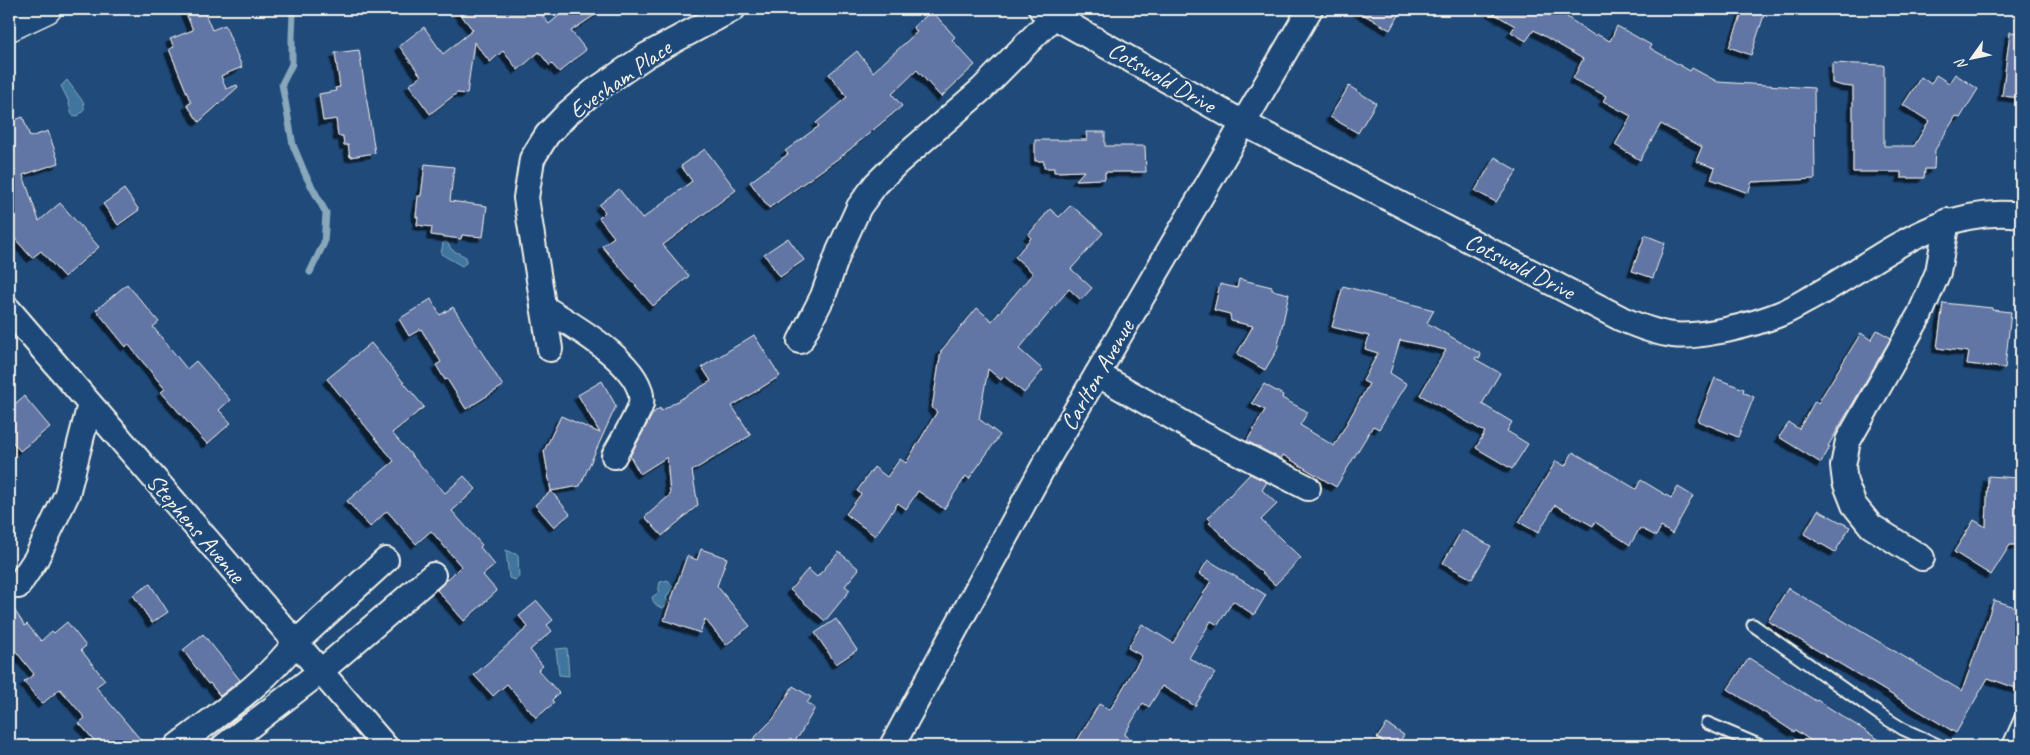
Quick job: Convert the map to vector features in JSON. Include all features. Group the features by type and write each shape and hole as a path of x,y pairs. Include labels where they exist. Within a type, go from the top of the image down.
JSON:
{"street":[{"path":"9,27 46,9"},
{"name":"Evesham Place","path":"550,349 526,198 532,158 547,135 568,113 594,91 647,54 733,9"},
{"name":"Carlton Avenue","path":"892,746 1048,460 1310,9"},
{"path":"800,341 823,296 839,251 859,207 876,184 897,163 982,89 1048,13"},
{"name":"Cotswold Drive","path":"1048,13 1243,123 1622,319 1639,326 1673,335 1708,334 1736,328 1781,314 1827,289 1923,231 1947,221 1967,216 2021,215"},
{"path":"1922,558 1872,526 1854,505 1845,482 1843,466 1848,441 1920,314 1938,272 1947,221"},
{"path":"543,307 608,351 635,380 640,390 641,405 614,456"},
{"name":"Stephens Avenue","path":"9,312 385,746"},
{"path":"1098,374 1202,434 1308,488"},
{"path":"18,586 36,559 67,494 90,404"},
{"path":"177,746 269,672 283,659 295,643 386,560"},
{"path":"224,746 320,672 433,575"}],"lane":[{"path":"1753,625 1879,714 1903,729 1940,746"},
{"path":"2008,746 2021,717"},
{"path":"1708,723 1762,746"}],"water":[{"path":"67,80 84,103 84,110 78,116 72,115 68,100 61,86"},
{"path":"446,241 452,250 466,257 466,263 462,266 441,254 443,243"},
{"path":"506,550 518,555 519,577 515,580 509,578"},
{"path":"668,580 673,587 666,598 669,603 663,608 659,607 652,597 658,593 660,582"},
{"path":"567,648 569,676 559,675 556,649"}],"building":[{"path":"184,9 203,9 212,30 225,25 242,67 221,76 226,89 237,85 238,87 199,122 187,105 191,103 169,49 174,47 170,39 193,30"},
{"path":"456,9 537,9 549,24 567,9 604,9 571,31 586,50 559,72 552,64 550,66 539,52 518,70 503,51 490,62 474,42 467,94 457,93 430,114 409,85 421,76 399,46 424,27 443,54 473,30"},
{"path":"1354,9 1403,9 1390,30"},
{"path":"1486,9 1571,9 1567,17 1595,36 1596,34 1610,41 1617,26 1651,45 1650,48 1690,71 1692,68 1718,82 1814,88 1815,179 1752,182 1748,193 1711,179 1715,168 1696,161 1702,147 1661,124 1640,160 1615,145 1631,116 1603,101 1606,96 1573,79 1583,59 1534,30 1526,41 1511,32 1515,26"},
{"path":"1744,9 1766,9 1751,55 1729,47"},
{"path":"932,11 955,37 952,40 975,65 941,97 917,70 892,94 902,106 843,155 769,208 750,182 788,154 785,151 819,126 816,123 847,97 829,74 857,51 873,72 917,32 913,27"},
{"path":"2010,32 2021,33 2021,98 2002,96"},
{"path":"359,50 375,153 350,157 348,145 344,145 343,136 338,136 336,119 323,121 319,94 336,91 335,88 340,87 335,53"},
{"path":"1832,63 1884,66 1884,146 1914,146 1929,121 1903,105 1921,77 1931,84 1936,75 1949,83 1955,74 1978,89 1960,118 1956,116 1935,150 1934,169 1925,169 1924,178 1901,178 1901,172 1853,172 1853,87 1832,83"},
{"path":"1349,86 1376,103 1358,133 1330,117"},
{"path":"23,117 30,137 48,131 59,163 23,175 39,221 60,203 99,247 64,277 41,251 32,258 9,232 9,122"},
{"path":"1086,132 1105,132 1105,146 1145,146 1146,172 1105,172 1105,179 1076,180 1084,171 1054,172 1054,168 1044,168 1044,161 1035,161 1035,140 1087,140"},
{"path":"705,149 736,190 663,245 689,276 653,306 602,246 614,237 599,218 605,212 599,205 619,189 642,219 692,181 681,166"},
{"path":"1495,157 1517,171 1496,202 1475,191"},
{"path":"425,164 454,167 450,201 487,206 483,237 462,235 461,239 431,235 432,227 417,225 418,196 421,196"},
{"path":"124,189 139,210 118,225 103,204"},
{"path":"1071,205 1103,233 1071,269 1092,288 1081,300 1069,289 1019,349 1043,370 1024,393 1004,376 1001,380 988,369 979,419 1000,435 969,479 966,476 944,509 918,491 906,509 898,503 875,536 846,514 861,494 857,491 874,467 887,477 900,459 906,463 937,412 932,408 941,351 977,308 992,321 1033,273 1015,257 1031,238 1028,235 1050,209 1059,217"},
{"path":"1645,235 1665,243 1653,278 1632,271"},
{"path":"788,238 804,260 780,277 764,254"},
{"path":"1239,279 1272,287 1272,290 1289,294 1277,350 1265,370 1237,354 1253,326 1231,321 1230,314 1214,310 1220,284 1237,288"},
{"path":"127,284 159,322 153,327 187,369 196,361 230,400 219,410 231,423 207,444 161,392 165,389 128,344 126,347 96,310"},
{"path":"1343,286 1434,310 1427,323 1481,354 1480,358 1476,357 1475,359 1500,373 1482,404 1512,422 1507,431 1528,444 1512,469 1476,448 1485,432 1420,395 1446,350 1400,340 1390,373 1407,384 1379,429 1373,426 1336,487 1283,455 1281,459 1247,441 1265,410 1252,403 1264,384 1283,395 1282,398 1308,412 1300,425 1334,446 1369,384 1363,381 1378,353 1365,349 1369,336 1332,327"},
{"path":"431,299 440,315 453,307 503,386 466,409 436,365 441,362 421,329 409,336 399,319"},
{"path":"1943,303 2011,312 2005,368 1967,364 1969,352 1937,348"},
{"path":"1877,330 1891,338 1828,446 1830,447 1821,463 1779,437 1789,423 1799,429 1815,401 1818,403 1861,333 1871,340"},
{"path":"754,335 780,376 732,406 751,435 692,471 698,505 662,536 645,517 670,495 667,457 640,474 630,456 653,413 660,408 661,411 711,381 702,367"},
{"path":"371,343 424,407 392,433 445,493 464,476 476,489 452,511 482,545 480,547 495,565 483,575 497,591 464,621 437,590 461,566 431,531 416,544 387,511 370,527 347,501 394,461 327,379"},
{"path":"1715,378 1744,389 1743,392 1754,397 1738,437 1698,421"},
{"path":"602,381 616,406 580,486 551,491 544,451 561,416 600,433 578,395"},
{"path":"24,396 50,427 20,451 9,438 9,409"},
{"path":"1573,452 1636,489 1641,480 1671,498 1678,487 1693,496 1672,534 1661,527 1656,536 1640,528 1630,545 1595,522 1593,526 1555,505 1538,533 1519,522 1556,461 1565,466"},
{"path":"1250,474 1267,482 1262,490 1277,504 1261,520 1301,558 1275,585 1209,523 1211,521 1208,518"},
{"path":"1988,476 2019,478 2018,503 2021,504 2021,545 2010,545 1991,575 1954,552 1974,520 1986,527"},
{"path":"551,491 570,514 554,527 535,505"},
{"path":"1818,510 1850,527 1835,552 1804,534"},
{"path":"1462,530 1491,546 1472,579 1443,563"},
{"path":"701,549 727,558 717,586 750,626 726,645 705,619 700,633 664,620 687,556 697,560"},
{"path":"839,552 859,569 845,586 850,590 825,621 790,590 808,569 817,577"},
{"path":"1208,560 1266,595 1254,615 1233,601 1218,625 1211,621 1189,658 1215,673 1195,706 1162,686 1149,707 1143,703 1124,735 1143,746 1074,746 1099,704 1110,710 1142,656 1128,648 1142,624 1173,643 1211,581 1199,574"},
{"path":"150,584 168,612 152,623 133,595"},
{"path":"1788,588 1962,691 1994,600 2021,609 2021,690 1988,678 1956,733 1768,621"},
{"path":"537,601 553,620 547,625 552,631 530,650 543,666 538,670 559,693 552,700 554,703 536,718 507,684 493,696 474,675 528,627 519,616"},
{"path":"9,602 25,626 27,624 41,641 52,631 54,633 67,622 86,646 81,650 105,680 96,687 146,746 99,746 79,723 85,718 60,689 42,704 24,682 34,674 9,643"},
{"path":"836,619 857,650 836,664 815,633"},
{"path":"203,634 240,680 220,696 210,683 208,684 183,650"},
{"path":"1749,658 1889,746 1819,746 1795,730 1794,732 1728,689"},
{"path":"793,686 811,697 807,703 815,708 799,736 789,746 746,746 774,718"},
{"path":"1387,724 1404,735 1397,746 1390,746 1377,738"}],"waterway":[{"path":"296,9 293,13 292,64 282,84 293,145 306,176 326,213 324,243 310,272"}]}
